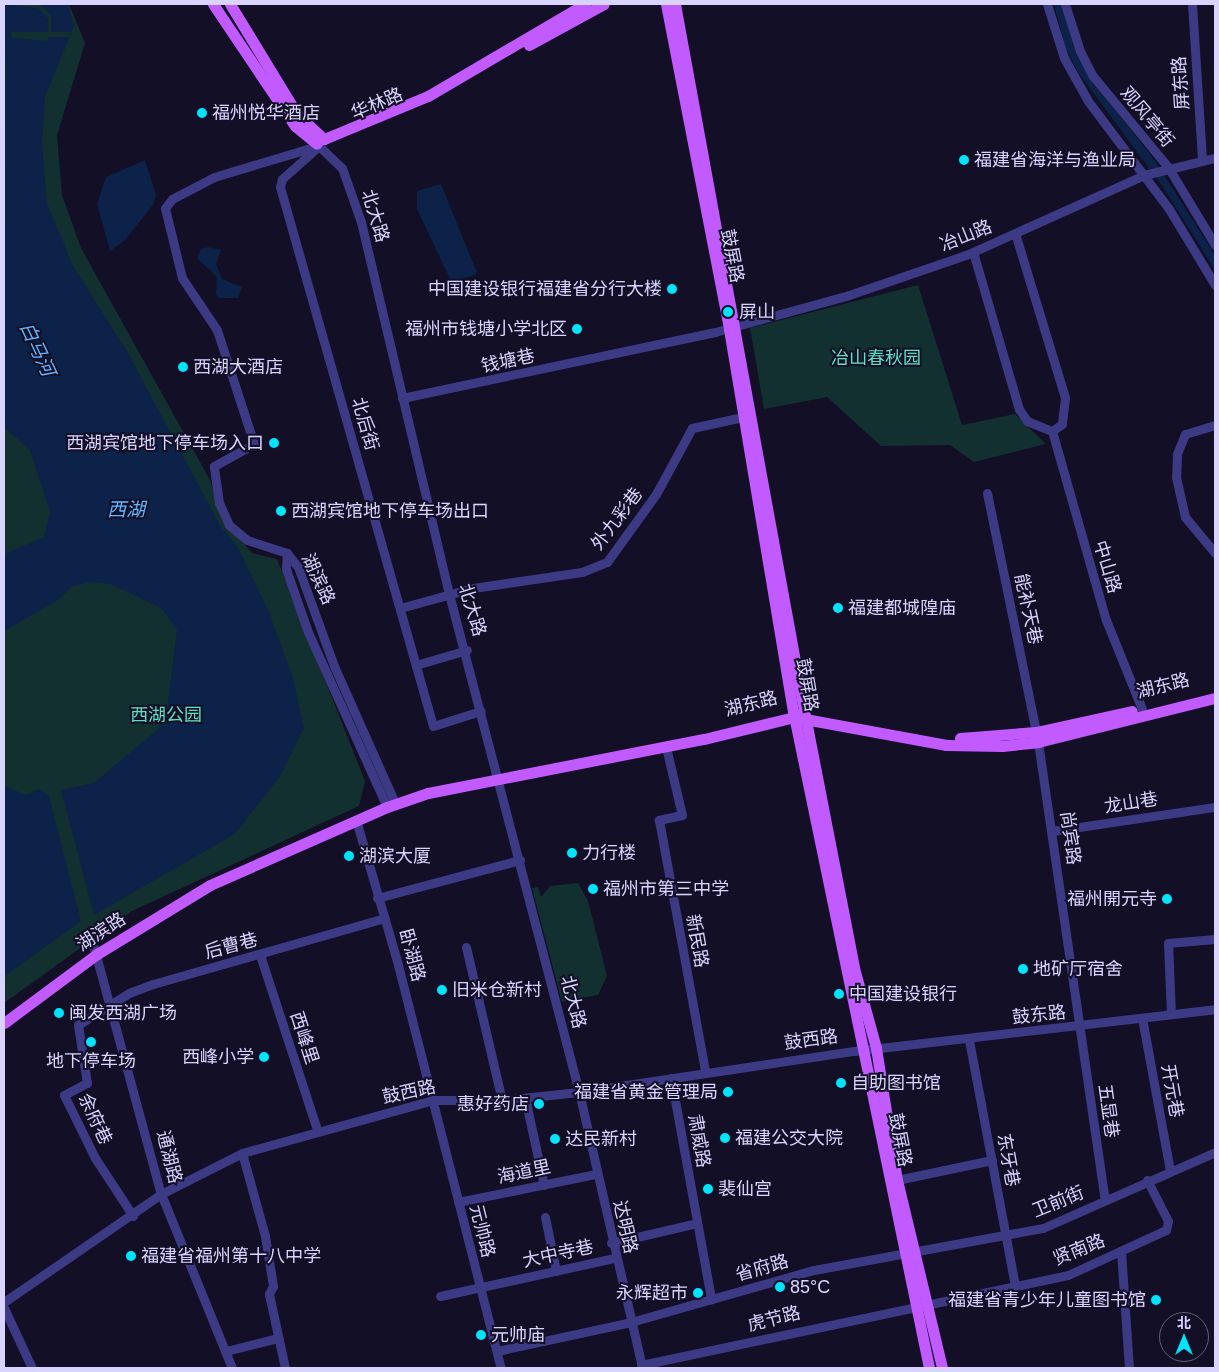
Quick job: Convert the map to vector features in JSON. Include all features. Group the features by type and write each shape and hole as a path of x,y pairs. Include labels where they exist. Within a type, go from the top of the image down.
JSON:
{"main road":[{"path":"213,4 295,126 319,142"},
{"path":"230,4 297,114 319,142"},
{"name":"华林路","path":"319,142 350,131 428,96 567,8 585,4"},
{"name":"华林路","path":"319,142 408,111 604,4"},
{"name":"鼓屏路","path":"666,4 733,328 743,417 799,714"},
{"name":"鼓屏路","path":"675,4 843,967 871,1049 898,1180 908,1252"},
{"name":"湖东路","path":"1037,737 1215,691"},
{"name":"湖东路","path":"390,802 497,776 799,714 946,745 1037,737 1215,698"},
{"name":"湖东路","path":"497,776 666,747 799,714"},
{"name":"湖滨路","path":"4,1022 96,951 210,885 356,820 390,802"},
{"name":"湖滨路","path":"4,1014 96,951 223,871 390,802"},
{"name":"鼓屏路","path":"871,1049 908,1252 920,1306 929,1368"},
{"path":"920,1306 942,1368"}],"street":[{"name":"观风亭街","path":"1047,4 1057,42 1075,79 1144,175 1215,285"},
{"name":"观风亭街","path":"1066,4 1080,51 1094,76 1168,167 1215,245"},
{"name":"屏东路","path":"1192,4 1202,160"},
{"name":"北大路","path":"319,142 342,168 361,222 449,594 467,650 497,776 579,1092"},
{"path":"287,553 247,540 230,524 219,504 214,466 254,444 220,337 182,278 165,208 172,199 214,177 319,142"},
{"name":"北后街","path":"319,142 282,179 280,187 433,726 481,711"},
{"name":"冶山路","path":"733,328 973,252 1144,175 1168,167 1215,158"},
{"path":"973,252 1019,409 1027,421 1052,431 1062,424 1065,398 1015,233"},
{"name":"钱塘巷","path":"402,398 733,328"},
{"name":"外九彩巷","path":"400,608 449,594 582,572 607,562 656,494 692,428 743,417"},
{"path":"1215,425 1185,434 1177,454 1176,477 1185,517 1215,548"},
{"name":"中山路","path":"1052,431 1106,620 1142,709"},
{"name":"能补天巷","path":"987,493 1037,737"},
{"name":"湖滨路","path":"287,553 298,567 334,666 390,802"},
{"name":"湖滨路","path":"287,553 286,569 308,632 390,802"},
{"path":"416,665 467,650"},
{"name":"尚宾路","path":"1037,737 1080,1027"},
{"name":"新民路","path":"666,747 682,815 659,820 705,1072"},
{"name":"龙山巷","path":"1052,831 1215,807"},
{"name":"卧湖路","path":"356,820 377,898 385,918 433,1100"},
{"path":"377,898 520,860"},
{"name":"后曹巷","path":"92,1018 112,1005 153,984 385,918"},
{"path":"1171,1014 1168,943 1215,939"},
{"path":"466,947 502,1100"},
{"name":"通湖路","path":"96,951 112,1005 161,1194 232,1368"},
{"name":"西峰里","path":"260,955 318,1132"},
{"name":"鼓东路","path":"871,1049 969,1040 1215,1009"},
{"name":"余府巷","path":"92,1018 78,1025 87,1082 64,1095 95,1158 133,1216"},
{"name":"开元巷","path":"1142,1018 1170,1170"},
{"name":"五显巷","path":"1080,1027 1105,1199"},
{"name":"东牙巷","path":"969,1040 1015,1286"},
{"name":"鼓西路","path":"4,1302 133,1216 161,1194 242,1153 433,1100 502,1100 579,1092 871,1049"},
{"name":"肃威路","path":"671,1078 711,1299"},
{"name":"达明路","path":"579,1092 611,1243 642,1366"},
{"path":"525,1098 544,1184"},
{"name":"元帅路","path":"433,1100 479,1288 501,1368"},
{"name":"卫前街","path":"908,1252 1006,1236 1063,1222 1105,1199 1146,1180 1215,1152"},
{"path":"242,1153 265,1236 278,1338 285,1368"},
{"path":"898,1180 992,1160"},
{"name":"海道里","path":"458,1202 596,1174"},
{"name":"贤南路","path":"920,1306 1068,1275 1169,1225 1146,1180"},
{"path":"545,1217 556,1271"},
{"path":"611,1243 697,1223"},
{"path":"1120,1250 1129,1368"},
{"name":"省府路","path":"497,1351 631,1322 814,1270 908,1252"},
{"name":"大中寺巷","path":"440,1296 615,1258"},
{"name":"虎节路","path":"642,1366 920,1306"},
{"path":"4,1308 32,1368"},
{"path":"226,1350 278,1338"}],"green space":[{"name":"西湖公园","path":"4,4 69,4 85,43 57,135 62,195 81,248 210,480 224,521 252,553 277,559 365,781 359,806 132,911 4,1003"},
{"name":"冶山春秋园","path":"918,285 962,425 1015,414 1046,444 974,462 950,445 881,446 827,397 764,409 750,328"},
{"path":"578,883 588,901 607,976 598,995 562,1002 532,888 538,887 541,897 550,886"}],"water":[{"path":"4,4 38,8 48,18 48,32 4,32"},
{"name":"西湖","path":"39,4 68,4 74,26 45,97 42,143 47,203 73,266 128,353 221,527 236,544 269,612 293,678 304,728 281,775 235,834 94,915 61,790 94,783 158,729 167,709 177,630 161,608 111,584 91,582 73,586 58,600 4,631 4,554 44,537 50,512 30,450 4,427 6,37 48,41 48,37 69,37 71,32 51,32 51,16"},
{"path":"1054,4 1062,4 1075,48 1091,79 1155,161 1215,255 1215,270 1163,187 1078,72 1066,49"},
{"path":"145,160 156,195 153,205 125,240 110,251 97,204 106,177"},
{"path":"441,184 477,273 473,276 451,281 417,209 417,191"},
{"path":"208,247 221,250 216,264 222,279 242,287 238,298 219,298 216,294 217,277 197,258 201,249"},
{"path":"4,786 26,795 39,789 49,796 81,921 4,977"}],"waterway":[{"name":"白马河","path":"4,5 6,56"}],"place":[{"name":"福州悦华酒店","path":"202,113"},
{"name":"福建省海洋与渔业局","path":"964,160"},
{"name":"中国建设银行福建省分行大楼","path":"672,289"},
{"name":"屏山","path":"728,312"},
{"name":"福州市钱塘小学北区","path":"577,329"},
{"name":"西湖大酒店","path":"183,367"},
{"name":"西湖宾馆地下停车场入口","path":"274,443"},
{"name":"西湖宾馆地下停车场出口","path":"281,511"},
{"name":"福建都城隍庙","path":"838,608"},
{"name":"力行楼","path":"572,853"},
{"name":"湖滨大厦","path":"349,856"},
{"name":"福州市第三中学","path":"593,889"},
{"name":"福州開元寺","path":"1167,899"},
{"name":"地矿厅宿舍","path":"1023,969"},
{"name":"旧米仓新村","path":"442,990"},
{"name":"中国建设银行","path":"839,994"},
{"name":"闽发西湖广场","path":"59,1013"},
{"name":"地下停车场","path":"91,1042"},
{"name":"西峰小学","path":"264,1057"},
{"name":"自助图书馆","path":"841,1083"},
{"name":"福建省黄金管理局","path":"728,1092"},
{"name":"惠好药店","path":"539,1104"},
{"name":"福建公交大院","path":"725,1138"},
{"name":"达民新村","path":"555,1139"},
{"name":"裴仙宫","path":"708,1189"},
{"name":"福建省福州第十八中学","path":"131,1256"},
{"name":"85°C","path":"780,1287"},
{"name":"永辉超市","path":"698,1293"},
{"name":"福建省青少年儿童图书馆","path":"1156,1300"},
{"name":"元帅庙","path":"481,1335"}]}
